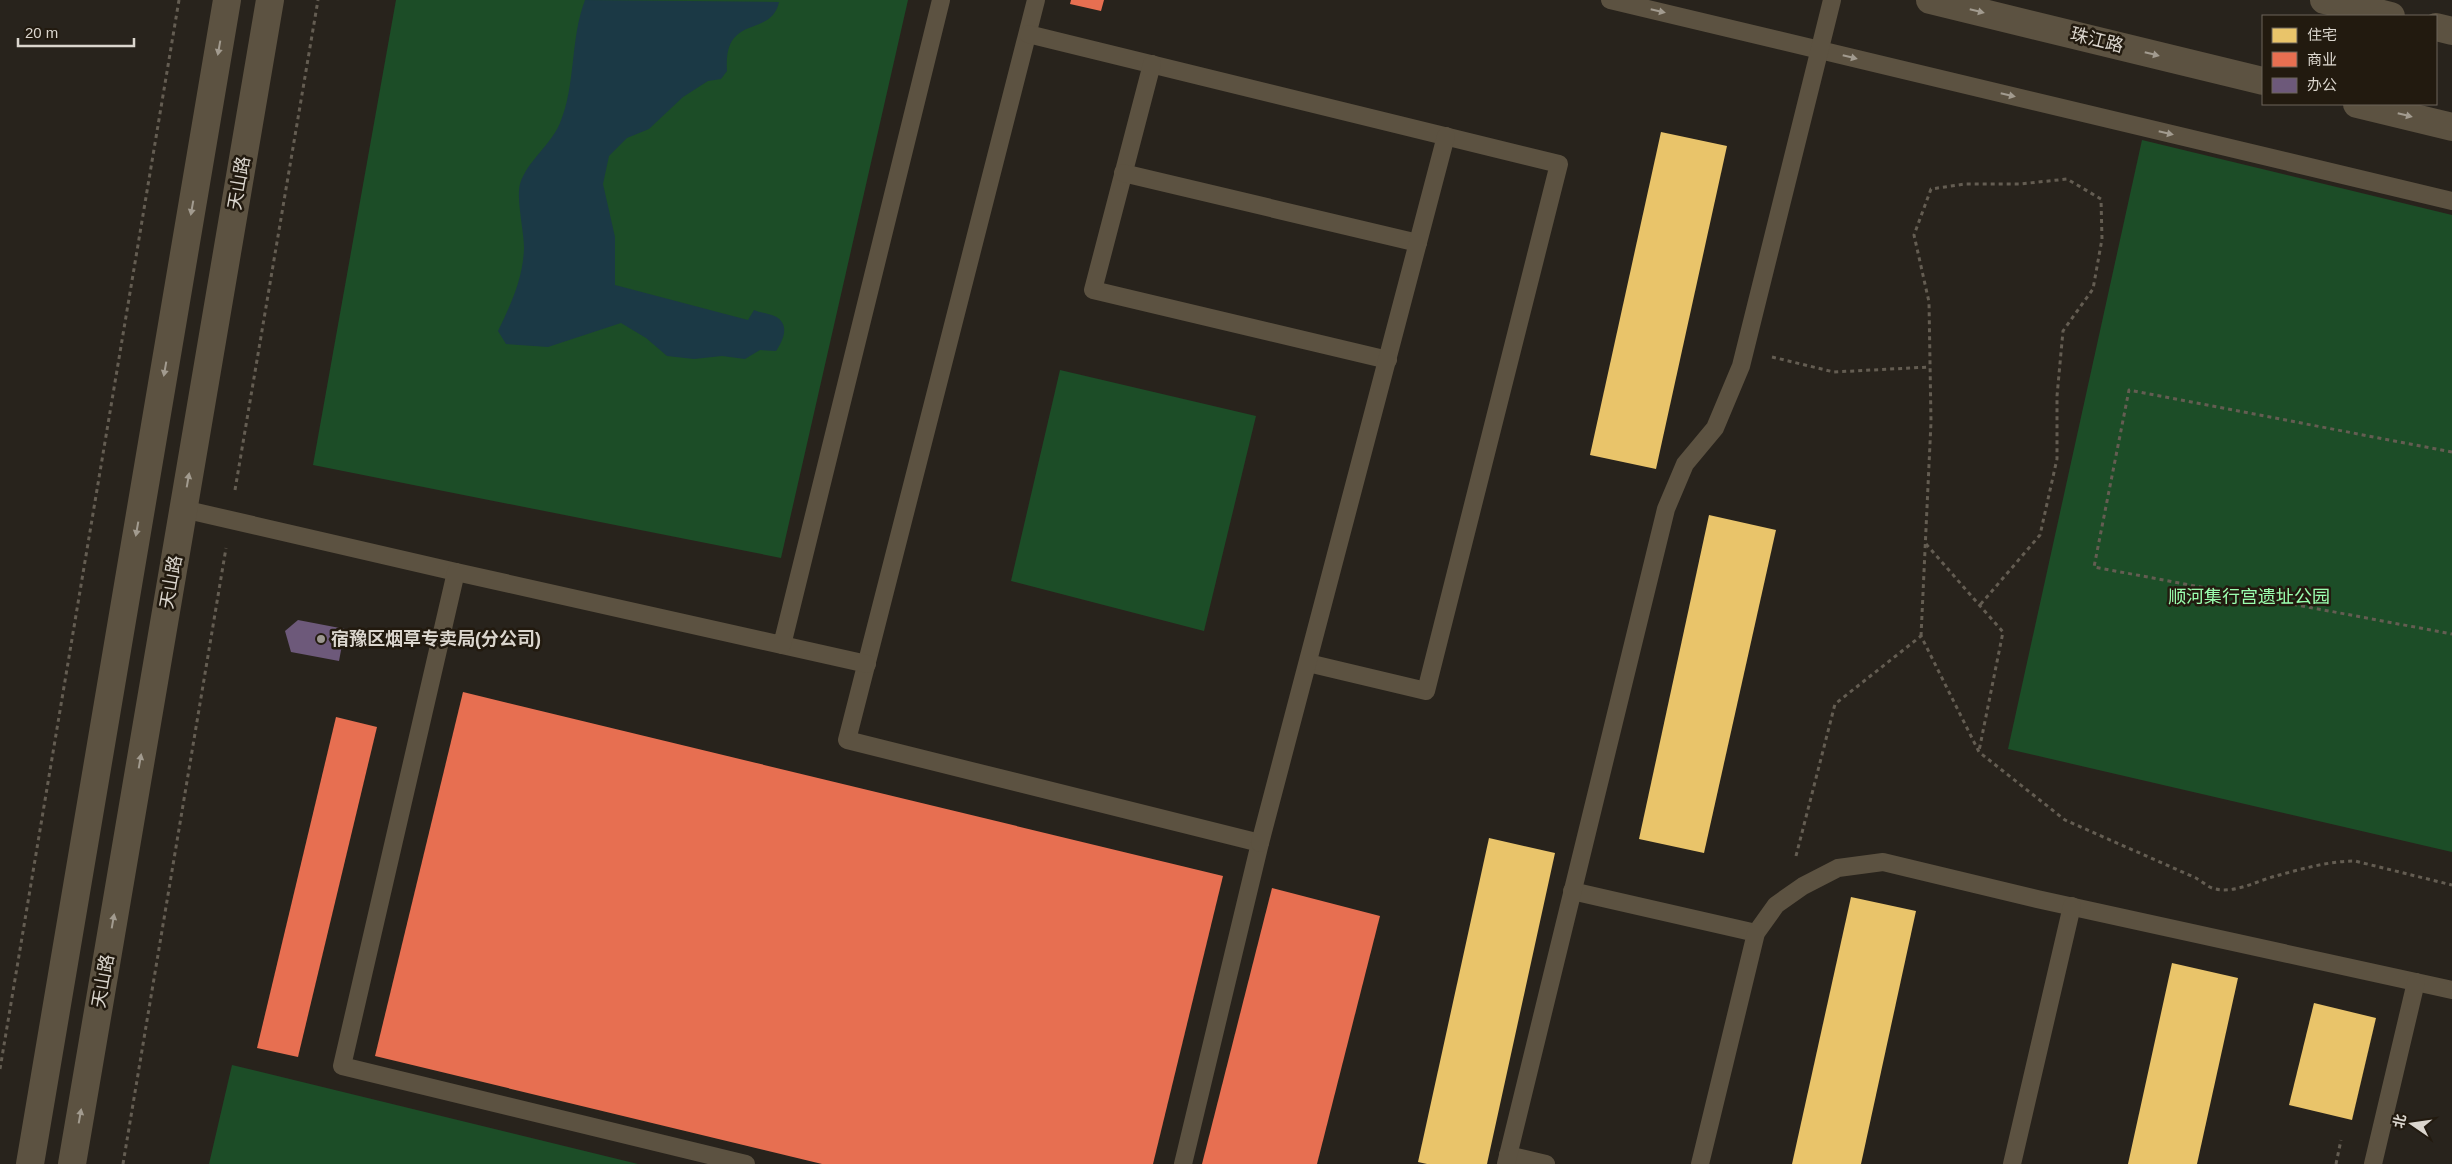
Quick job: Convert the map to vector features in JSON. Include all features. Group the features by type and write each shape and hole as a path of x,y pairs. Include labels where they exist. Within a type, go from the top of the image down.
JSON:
{"street":[{"path":"30,1164 227,0"},
{"name":"天山路","path":"72,1164 270,0"},
{"name":"珠江路","path":"1930,0 2262,81"},
{"path":"2324,0 2387,15"},
{"path":"2437,27 2452,31"},
{"path":"2362,105 2452,127"}],"lane":[{"path":"782,645 941,0"},
{"path":"1036,0 847,740 1260,843"},
{"path":"1610,0 2452,201"},
{"path":"1546,1164 1507,1160 1572,891 1666,509 1685,464 1716,428 1745,350 1832,0"},
{"path":"1028,34 1559,164 1426,691 1308,663"},
{"path":"1152,64 1093,290 1388,360"},
{"path":"1183,1164 1260,843 1446,136"},
{"path":"1123,173 1418,243"},
{"path":"183,509 867,664"},
{"path":"456,572 342,1066 746,1164"},
{"path":"1700,1164 1756,933 1776,905 1803,886 1838,868 1883,862 2452,990"},
{"path":"1572,891 1756,933"},
{"path":"2012,1164 2072,906"},
{"path":"2373,1164 2416,982"}],"path":[{"path":"0,1069 179,0"},
{"path":"123,1164 318,0"},
{"path":"1980,605 2040,535 2057,459 2057,396 2064,332 2093,289 2102,238 2101,199 2067,179 2020,184 1965,184 1931,188 1914,235 1929,302 1931,422 1921,636 1979,752 2065,820 2196,878 2212,888 2226,890 2242,888 2275,876 2341,861 2355,861 2452,885"},
{"path":"1745,350 1834,372 1930,367"},
{"path":"2452,452 2129,390 2094,567 2452,634"},
{"path":"1926,543 2004,632 1979,752"},
{"path":"1786,898 1834,704 1921,636"},
{"path":"2336,1164 2341,1140"}],"green space":[{"path":"396,0 908,0 781,558 313,465"},
{"name":"顺河集行宫遗址公园","path":"2142,140 2452,215 2452,852 2008,749"},
{"path":"1060,370 1256,416 1204,631 1011,581"},
{"path":"232,1065 638,1164 209,1164"}],"water":[{"path":"585,0 779,2 774,13 767,20 748,28 732,41 728,53 727,71 721,79 708,81 683,97 649,129 627,138 609,156 603,184 615,237 615,285 748,320 754,310 773,315 784,326 784,334 776,351 760,350 745,359 722,356 694,359 667,356 646,338 621,323 548,347 506,344 498,331 516,291 523,259 524,241 519,198 520,184 528,168 551,139 560,123 569,93 577,30"}],"building: 住宅":[{"path":"1661,132 1727,146 1656,469 1590,455"},
{"path":"1709,515 1776,530 1704,853 1639,839"},
{"path":"1489,838 1555,853 1487,1164 1427,1164 1418,1162"},
{"path":"1851,897 1916,911 1861,1164 1792,1164"},
{"path":"2172,963 2238,978 2197,1164 2128,1164"},
{"path":"2314,1003 2376,1018 2352,1120 2289,1105"}],"building: 商业":[{"path":"1071,0 1104,0 1101,11 1070,4"},
{"path":"463,692 1223,876 1153,1164 822,1164 375,1056"},
{"path":"336,717 377,727 298,1057 257,1048"},
{"path":"1272,888 1380,916 1317,1164 1202,1164"}],"building: 办公":[{"path":"298,620 345,629 339,661 291,652 285,631"}],"place":[{"name":"宿豫区烟草专卖局(分公司)","path":"321,639"}]}
